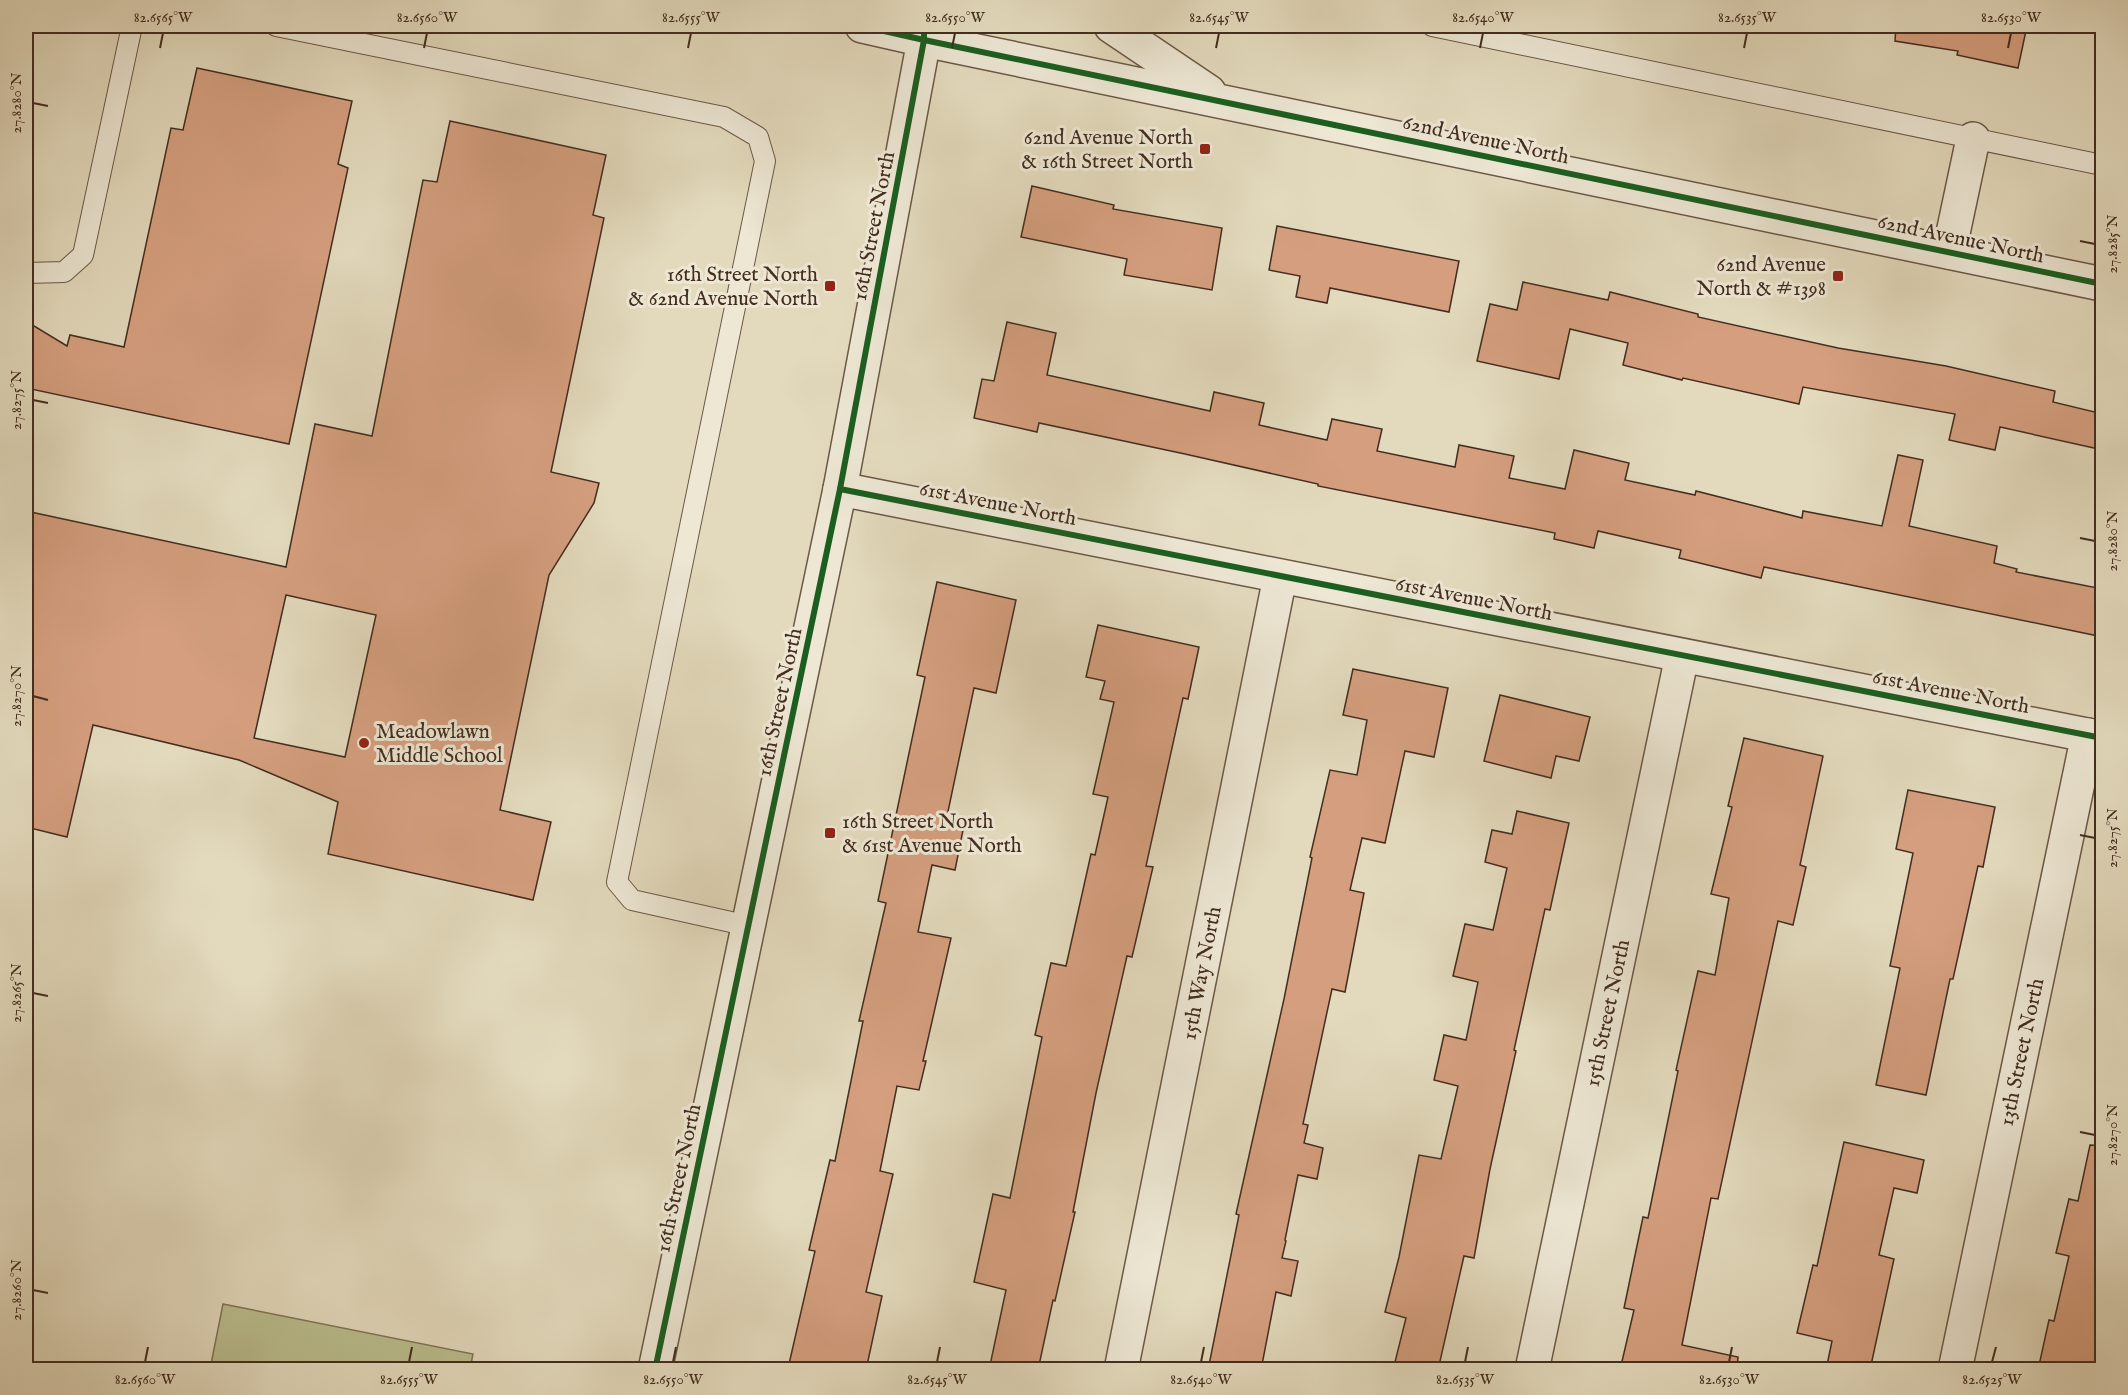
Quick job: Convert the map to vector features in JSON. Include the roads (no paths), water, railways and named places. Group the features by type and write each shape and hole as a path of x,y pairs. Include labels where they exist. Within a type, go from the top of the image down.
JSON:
{"street":[{"name":"62nd Avenue North","path":"862,26 926,30 1220,100 2103,284"},
{"path":"1111,26 1220,100"},
{"name":"16th Street North","path":"655,1370 840,489 926,30"},
{"path":"1949,252 1973,138"},
{"name":"61st Avenue North","path":"840,489 2095,736"},
{"name":"15th Way North","path":"1121,1370 1280,577"},
{"name":"15th Street North","path":"1533,1370 1682,656"},
{"name":"13th Street North","path":"1955,1370 2095,736"}],"lane":[{"path":"26,273 64,272 83,255 132,26"},
{"path":"276,26 723,117 758,137 765,161 617,882 632,900 748,926"},
{"path":"1432,26 2103,165"}],"place":[{"name":"62nd Avenue North & 16th Street North","path":"1205,149"},
{"name":"62nd Avenue North & #1398","path":"1838,276"},
{"name":"16th Street North & 62nd Avenue North","path":"830,286"},
{"name":"Meadowlawn Middle School","path":"364,743"},
{"name":"16th Street North & 61st Avenue North","path":"830,833"}]}
